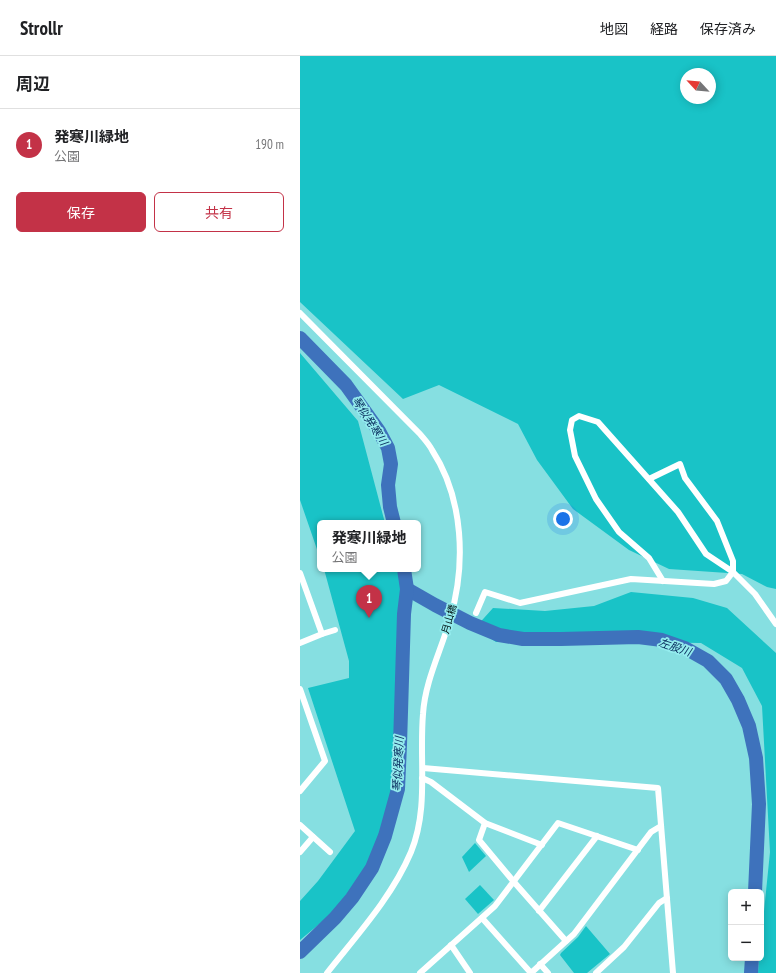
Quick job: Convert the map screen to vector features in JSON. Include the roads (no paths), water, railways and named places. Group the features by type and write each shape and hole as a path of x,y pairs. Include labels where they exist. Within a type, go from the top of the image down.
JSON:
{"street":[{"name":"月山橋","path":"300,313 420,434 433,451 449,485 458,524 461,550 460,574 450,619 428,685 425,699 423,714 421,813 417,834 403,868 390,890 327,973"},
{"path":"663,581 649,558 619,532 596,499 574,456 570,430 572,420 579,416 598,422 678,512 706,554 734,572 755,594 776,624"},
{"path":"476,613 485,592 520,603 630,579 714,584 726,581 734,572 733,561 717,521 685,478 680,464 649,479"},
{"path":"300,573 322,634"},
{"path":"300,643 335,630"},
{"path":"300,689 302,699 325,761 300,790"},
{"path":"423,768 658,788 673,973"},
{"path":"422,778 431,782 485,823 542,845"},
{"path":"485,823 479,840 566,941"},
{"path":"420,973 495,906 558,823 638,850"},
{"path":"300,825 330,852"},
{"path":"482,918 531,973 574,934 651,832 661,826"},
{"path":"539,911 597,836"},
{"path":"300,852 313,837"},
{"path":"596,973 624,947 659,903 667,898"},
{"path":"451,945 470,973"},
{"path":"540,964 548,973"}],"waterway":[{"name":"琴似発寒川","path":"300,338 346,385 379,431 388,448 391,464 388,485 390,507 393,520"},
{"name":"琴似発寒川","path":"300,952 335,918 352,898 372,868 385,836 398,789 404,614 407,589 404,572"},
{"name":"左股川","path":"407,589 470,623 499,635 523,639 638,637 662,640 685,648 708,661 726,679 738,700 749,726 756,758 759,804 755,889"},
{"name":"左股川","path":"751,973 752,961"}],"place":[{"name":"発寒川緑地","path":"369,618"}]}
